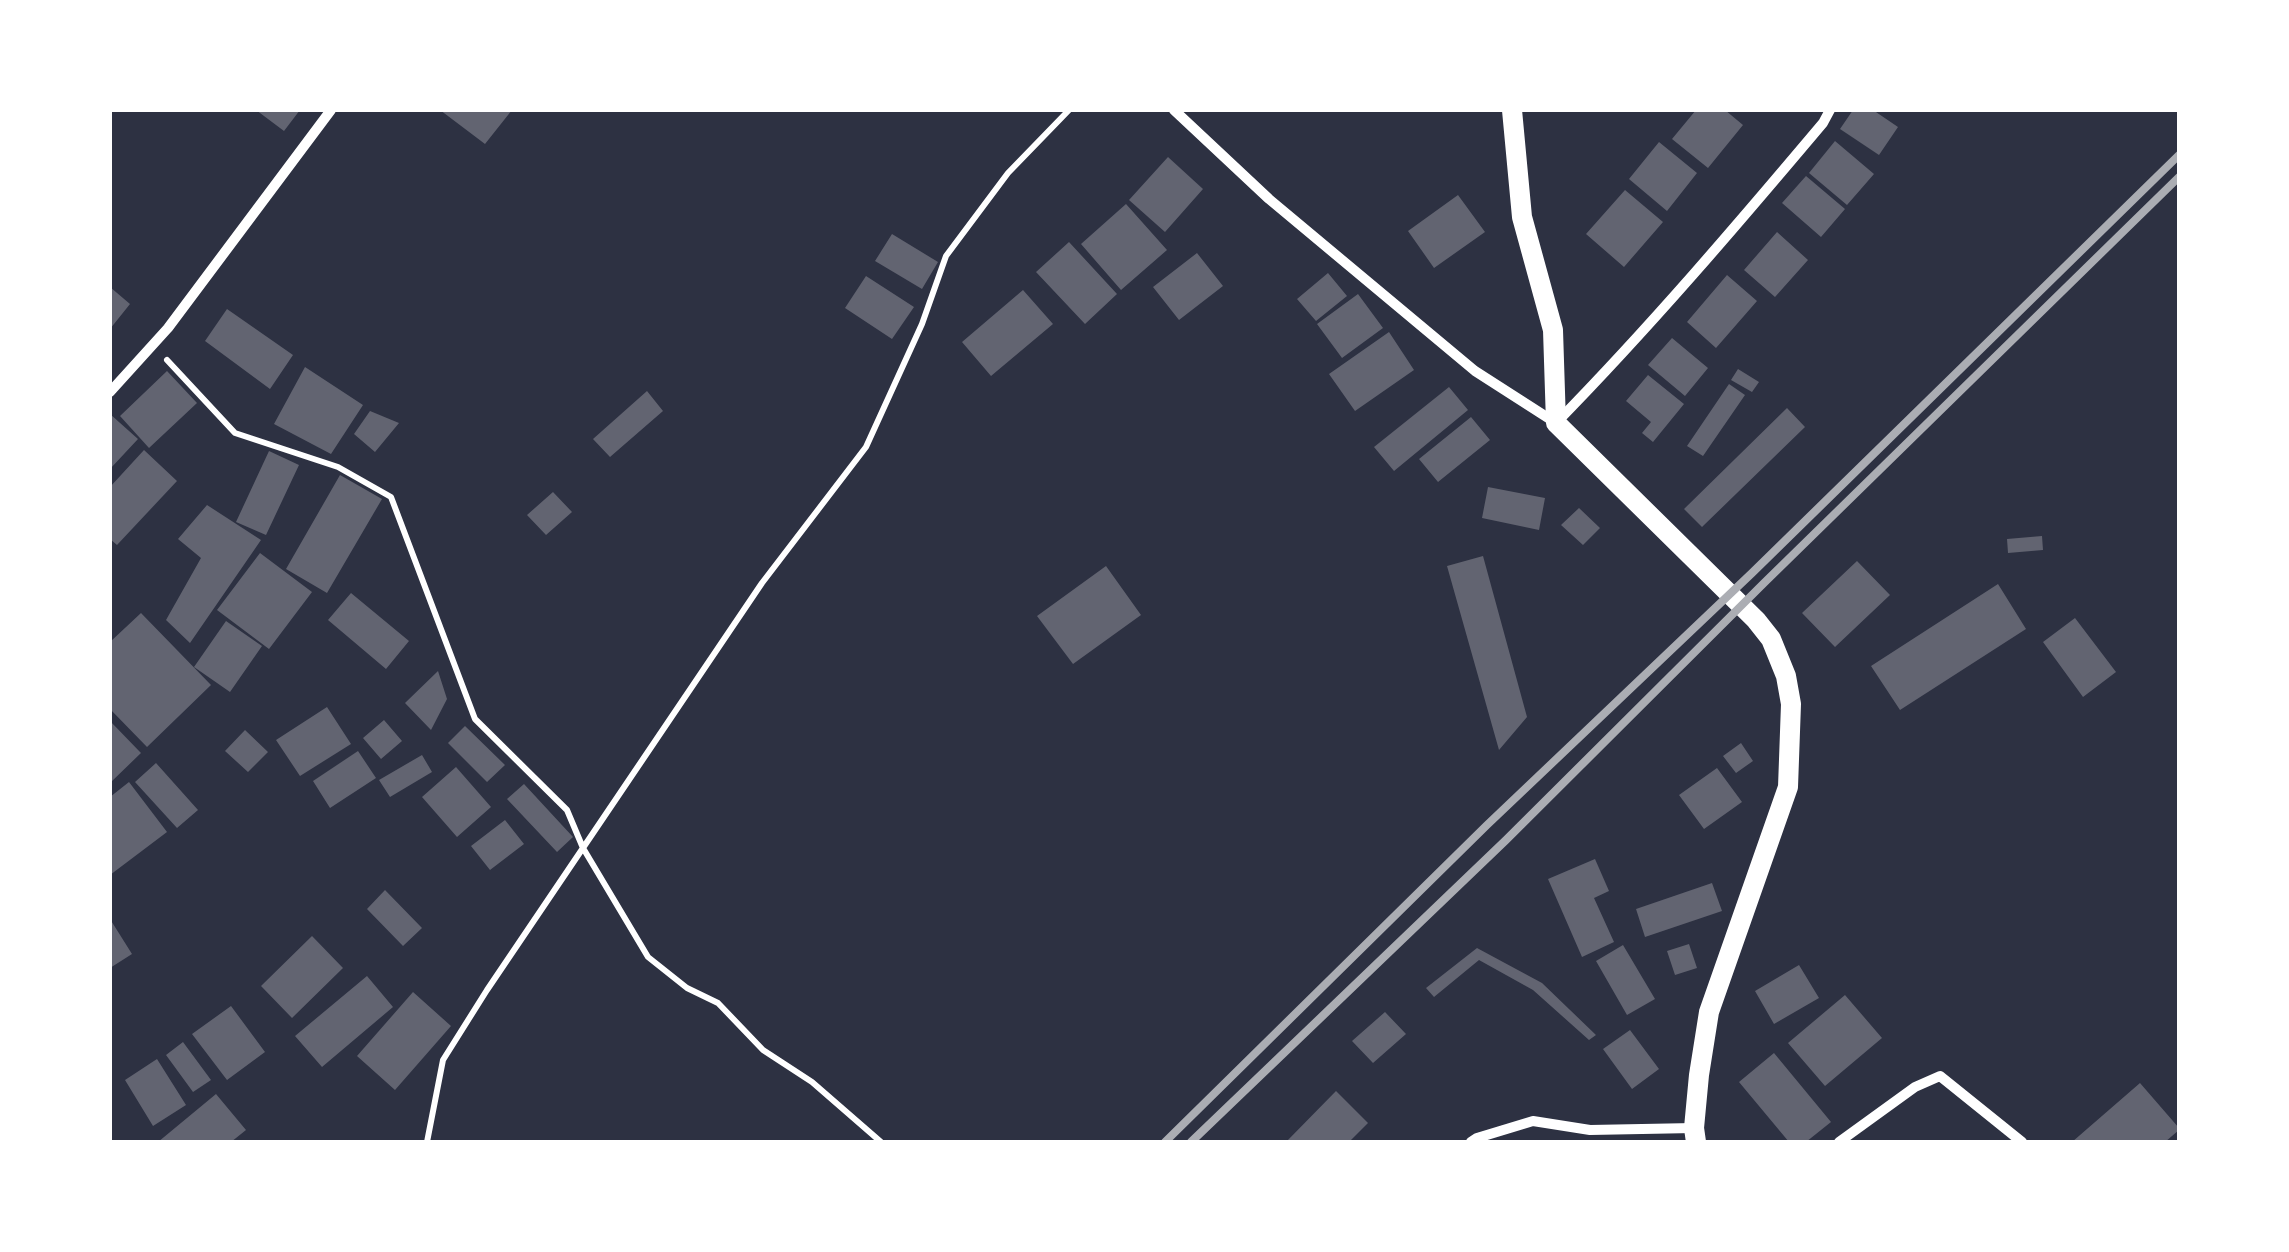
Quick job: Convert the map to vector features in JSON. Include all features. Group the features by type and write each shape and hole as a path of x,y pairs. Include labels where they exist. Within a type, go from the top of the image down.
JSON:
{"main road":[{"path":"1512,110 1522,217 1553,330 1556,422 1756,620 1770,639 1786,676 1791,704 1788,787 1709,1012 1695,1135"}],"street":[{"path":"110,392 168,328 331,110"},
{"path":"1174,110 1282,211 1474,371 1556,422 1699,269 1830,110"},
{"path":"1839,1142 1914,1087 1940,1076 2022,1142"},
{"path":"1471,1142 1533,1122 1590,1130 1695,1135"}],"path":[{"path":"427,1142 444,1060 487,990 762,583 866,447 922,324 946,256 1008,173 1069,110"},
{"path":"152,345 235,433 338,467 391,497 475,719 566,810 583,848 648,957 687,988 718,1003 763,1050 812,1082 880,1142"}],"building":[{"path":"256,110 300,110 284,131"},
{"path":"440,110 512,110 485,144"},
{"path":"1696,110 1725,110 1743,125 1708,168 1672,139"},
{"path":"1853,110 1873,110 1898,127 1879,155 1840,129"},
{"path":"1835,141 1874,174 1847,205 1809,173"},
{"path":"1659,142 1697,173 1667,211 1629,179"},
{"path":"1168,157 1203,189 1165,232 1129,200"},
{"path":"1806,176 1845,209 1821,237 1782,203"},
{"path":"1625,190 1663,222 1624,267 1586,234"},
{"path":"1458,195 1485,232 1434,268 1408,231"},
{"path":"1126,204 1167,250 1121,290 1081,244"},
{"path":"1777,232 1808,260 1775,297 1744,270"},
{"path":"892,234 938,262 922,289 875,261"},
{"path":"1069,242 1117,294 1085,324 1036,272"},
{"path":"1197,253 1223,286 1179,320 1153,287"},
{"path":"1328,273 1347,296 1316,321 1297,299"},
{"path":"1727,275 1757,301 1716,348 1687,322"},
{"path":"866,276 914,307 892,339 845,308"},
{"path":"110,287 130,304 110,329"},
{"path":"1023,290 1053,324 991,376 962,342"},
{"path":"1358,294 1383,328 1342,358 1317,324"},
{"path":"227,309 293,355 270,389 205,341"},
{"path":"1389,332 1414,370 1355,411 1329,374"},
{"path":"1672,338 1708,368 1685,396 1648,365"},
{"path":"305,367 363,405 331,454 274,424"},
{"path":"1738,369 1759,382 1752,392 1731,380"},
{"path":"167,371 197,403 149,448 120,416"},
{"path":"1648,375 1684,404 1653,442 1642,433 1651,422 1626,401"},
{"path":"1729,384 1745,395 1703,456 1687,446"},
{"path":"1449,387 1468,410 1394,471 1374,447"},
{"path":"647,391 663,411 610,457 593,439"},
{"path":"1787,408 1805,427 1702,527 1684,509"},
{"path":"370,411 399,423 375,452 354,434"},
{"path":"110,414 138,439 110,469"},
{"path":"1471,417 1490,440 1438,482 1419,459"},
{"path":"144,450 177,481 117,545 110,539 110,487"},
{"path":"269,451 299,465 266,535 236,522"},
{"path":"340,475 382,499 327,593 286,569"},
{"path":"1488,487 1545,498 1539,530 1482,518"},
{"path":"553,492 572,512 546,535 527,515"},
{"path":"207,505 261,540 190,643 166,620 201,558 178,539"},
{"path":"1579,508 1600,528 1583,545 1561,525"},
{"path":"2042,536 2043,550 2008,553 2007,539"},
{"path":"260,553 312,592 269,649 217,610"},
{"path":"1483,556 1527,717 1499,750 1447,566"},
{"path":"1857,561 1890,595 1835,647 1802,613"},
{"path":"1106,566 1141,615 1073,664 1037,616"},
{"path":"1998,584 2026,629 1900,710 1871,666"},
{"path":"351,593 409,641 386,669 328,620"},
{"path":"141,613 211,685 147,747 110,709 110,642"},
{"path":"2075,618 2116,672 2083,697 2043,642"},
{"path":"226,621 262,646 230,692 194,667"},
{"path":"438,671 447,699 431,730 405,703"},
{"path":"327,707 351,744 300,776 276,740"},
{"path":"384,720 402,741 381,759 363,738"},
{"path":"110,721 141,753 110,783"},
{"path":"465,726 505,765 487,782 448,743"},
{"path":"245,730 268,752 248,772 225,751"},
{"path":"1741,743 1753,761 1736,773 1723,756"},
{"path":"358,751 376,778 330,808 313,781"},
{"path":"422,755 432,772 390,797 379,780"},
{"path":"156,763 198,810 177,828 135,782"},
{"path":"456,767 491,807 457,837 422,797"},
{"path":"1717,768 1742,802 1704,829 1679,795"},
{"path":"129,782 167,832 110,875 110,797"},
{"path":"524,784 573,837 557,852 507,799"},
{"path":"505,820 524,844 490,870 471,846"},
{"path":"1595,859 1609,891 1594,898 1614,942 1582,957 1548,879"},
{"path":"1712,883 1722,911 1645,937 1636,909"},
{"path":"385,890 422,928 403,946 367,909"},
{"path":"110,919 132,954 110,968"},
{"path":"312,936 343,968 292,1018 261,986"},
{"path":"1689,944 1697,968 1675,975 1667,951"},
{"path":"1623,945 1655,999 1627,1015 1596,961"},
{"path":"1477,948 1542,983 1596,1035 1589,1040 1533,990 1479,960 1434,997 1426,988"},
{"path":"1799,965 1819,998 1774,1024 1755,991"},
{"path":"367,976 393,1007 322,1067 295,1036"},
{"path":"413,992 451,1026 395,1090 357,1056"},
{"path":"1845,995 1882,1038 1825,1086 1788,1043"},
{"path":"231,1006 265,1052 227,1080 192,1034"},
{"path":"1385,1012 1406,1034 1373,1063 1352,1041"},
{"path":"1630,1030 1659,1069 1632,1089 1603,1049"},
{"path":"183,1042 211,1080 193,1092 166,1055"},
{"path":"1774,1053 1831,1122 1806,1142 1789,1142 1739,1082"},
{"path":"157,1059 186,1105 153,1126 125,1080"},
{"path":"2140,1083 2179,1130 2165,1142 2072,1142"},
{"path":"1336,1091 1368,1123 1349,1142 1286,1142"},
{"path":"216,1094 246,1130 231,1142 158,1142"}],"railway":[{"path":"1165,1142 2179,155"},
{"path":"1191,1142 1506,840 2179,177"}]}
